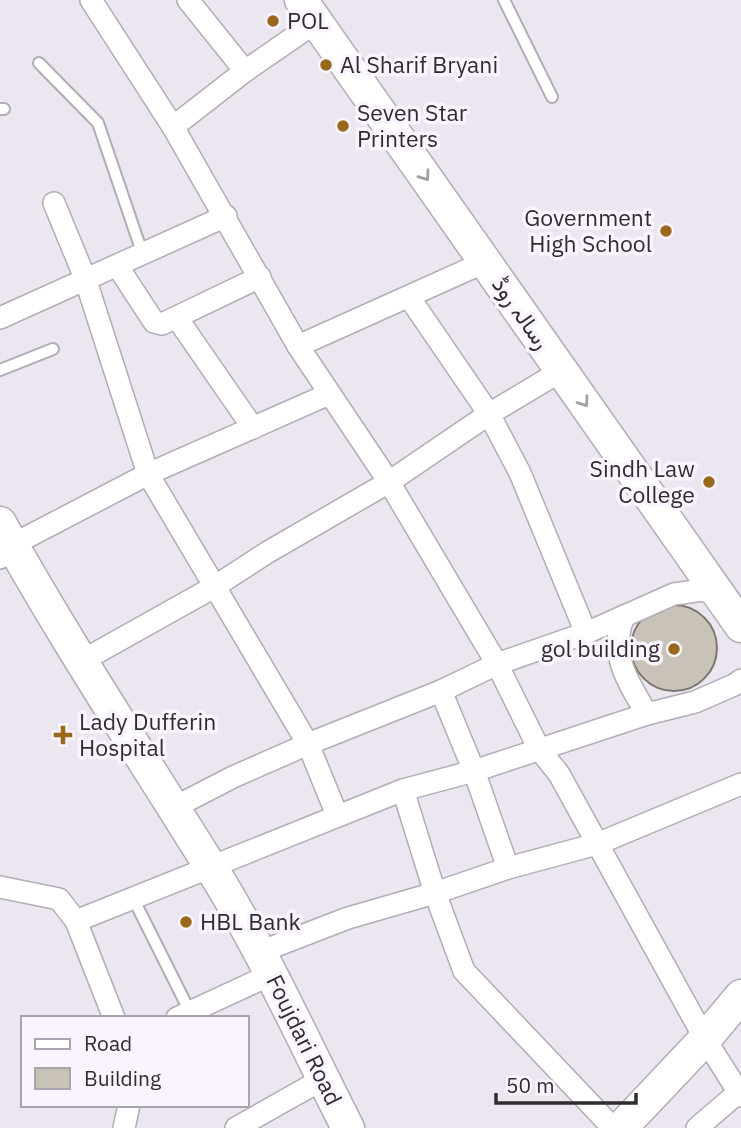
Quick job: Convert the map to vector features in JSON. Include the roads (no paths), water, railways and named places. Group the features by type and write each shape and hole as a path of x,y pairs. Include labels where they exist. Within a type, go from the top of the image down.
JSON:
{"street":[{"path":"91,0 173,127 329,394 390,482 497,664 540,749 559,774 705,1039 740,1094 697,1128"},
{"path":"188,0 245,71"},
{"path":"173,127 245,71 309,11"},
{"name":"رسالہ روڈ","path":"309,11 741,626"},
{"path":"54,204 85,278 148,474 308,744 337,815"},
{"path":"0,318 226,216"},
{"path":"299,345 485,262"},
{"path":"118,267 154,322 162,324 260,277"},
{"path":"408,297 489,414 520,473 586,633"},
{"path":"177,318 253,428"},
{"path":"80,662 214,587 268,552 390,482 489,414 561,371"},
{"path":"4,542 148,474 329,394"},
{"name":"Foujdari Road","path":"4,542 211,866 266,963 348,1128"},
{"path":"173,808 233,777 308,744 441,691 497,664 586,633 674,594 703,590 720,597"},
{"path":"624,615 618,631 625,676 647,714"},
{"path":"76,921 403,790 474,771 647,714 695,702 741,680"},
{"path":"441,691 474,771 508,868"},
{"path":"183,1015 266,963 348,918 508,868 597,844 741,784"},
{"path":"403,790 435,892 464,971 613,1128"},
{"path":"0,887 59,899 76,921 113,1016"},
{"path":"621,1128 705,1039 741,996"},
{"path":"236,1128 323,1079"},
{"path":"124,1128 129,1107"}],"lane":[{"path":"504,0 552,97"},
{"path":"40,64 97,123 142,255"},
{"path":"0,370 53,349"},
{"path":"133,898 183,1015"}],"place":[{"name":"POL","path":"273,21"},
{"name":"Al Sharif Bryani","path":"326,65"},
{"name":"Seven Star Printers","path":"343,126"},
{"name":"Government High School","path":"666,231"},
{"name":"Sindh Law College","path":"709,482"},
{"name":"gol building","path":"674,649"},
{"name":"Lady Dufferin Hospital","path":"63,735"},
{"name":"HBL Bank","path":"186,922"}]}
